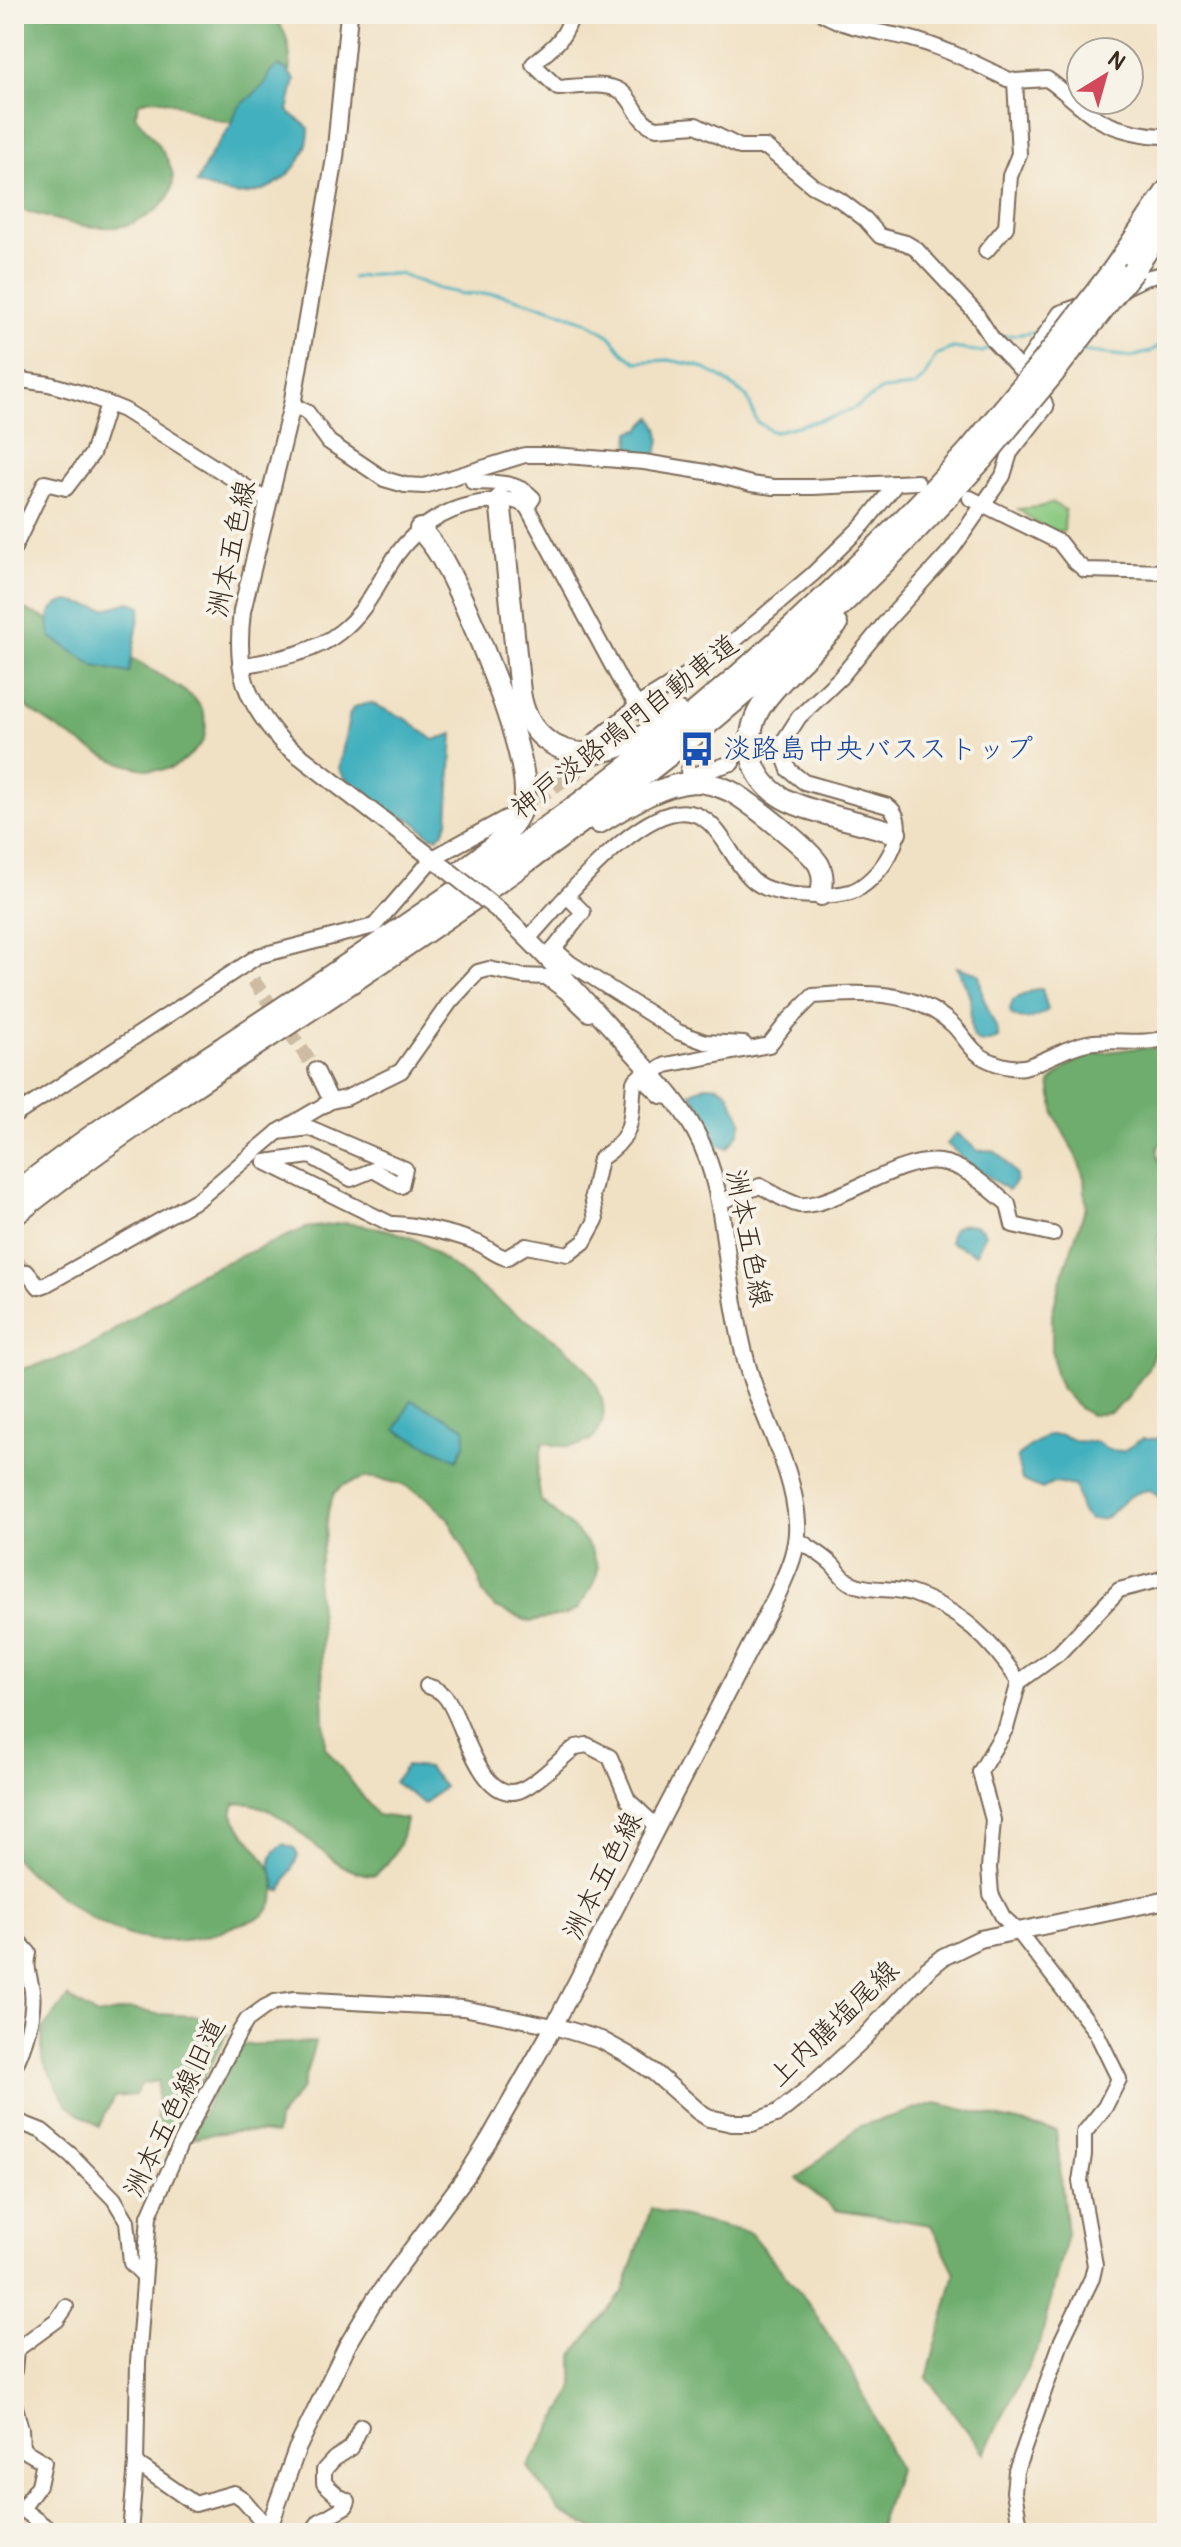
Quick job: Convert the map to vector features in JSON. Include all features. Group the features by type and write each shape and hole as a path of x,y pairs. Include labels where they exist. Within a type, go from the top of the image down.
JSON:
{"highway":[{"name":"神戸淡路鳴門自動車道","path":"1124,269 1167,190"},
{"name":"神戸淡路鳴門自動車道","path":"14,1216 127,1133 359,978 593,813 669,756 802,642 931,516 1041,363 1167,222"},
{"name":"神戸淡路鳴門自動車道","path":"14,1194 115,1120 513,851 611,780 731,683 975,455"},
{"path":"500,499 524,712 535,731 544,739 577,753 592,754 619,746 673,717 743,665 859,566"},
{"path":"896,833 792,805 782,799 757,773 750,742 756,719 767,699 855,606 931,516"},
{"path":"295,999 499,842 518,818 525,798 523,766 501,698 448,570 420,529"},
{"path":"359,978 425,942 589,828 639,801 678,785 707,783 733,792 747,802 816,860 823,876 821,895"}],"main road":[{"name":"洲本五色線","path":"264,2526 347,2346 375,2299 467,2175 554,2026 785,1578 797,1539 790,1483 746,1361 730,1281 720,1202 696,1132 671,1097 598,1014 550,953 283,743 262,719 248,696 239,638 242,611 292,405 335,158 349,14"},
{"name":"上内膳塩尾線","path":"554,2026 601,2040 630,2056 709,2118 752,2123 778,2113 812,2086 943,1957 980,1939 1167,1900"}],"street":[{"path":"572,14 567,32 533,64 558,88 607,86 621,91 639,117 651,127 696,125 740,147 766,147 813,186 840,200 865,219 880,236 916,249 975,312 993,340 1021,370 1060,313 1145,278 1167,273"},
{"path":"823,14 855,28 941,48 1015,81 1047,79 1100,121 1123,129 1167,136"},
{"path":"986,251 1006,227 1010,176 1019,154 1015,81"},
{"path":"14,379 49,384 124,410 268,501"},
{"path":"529,938 603,860 636,832 662,817 685,812 711,824 740,866 757,883 780,893 821,895 849,892 871,880 886,861 898,818 888,806 799,779 789,770 783,742 799,717 840,678 952,549 976,500 1003,476 1010,453 1046,407 1044,401"},
{"path":"14,548 45,483 66,488 92,454 108,404"},
{"path":"292,405 307,412 329,442 384,479 405,485 424,486 525,455 644,462 773,487 917,482"},
{"path":"470,472 473,482 521,488 533,498 527,507"},
{"path":"595,741 714,658 813,574 864,524 896,484"},
{"path":"242,666 306,650 336,636 363,608 397,553 420,529 440,516 458,508 513,499 527,507 621,682 642,711"},
{"path":"976,500 1059,542 1085,570 1167,572"},
{"path":"571,775 580,761"},
{"path":"688,771 693,775 700,774 732,763"},
{"path":"14,1116 258,956 374,926 433,858 506,818"},
{"path":"567,896 583,912 550,953 678,1032 705,1042 769,1045"},
{"path":"242,967 253,980"},
{"path":"27,1272 39,1287 47,1284 200,1198 278,1132 331,1101 346,1098 401,1071 450,1002 478,972 489,969 546,977 589,1014 598,1014"},
{"path":"651,1073 666,1065 769,1045 813,996 866,992 918,1003 938,1013 956,1027 972,1049 984,1059 1009,1067 1025,1067 1091,1042 1144,1042 1167,1038"},
{"path":"316,1070 331,1101"},
{"path":"278,1132 310,1128 405,1169 401,1186 373,1170 351,1179 310,1156 265,1162 391,1224 405,1224 480,1244 491,1254 506,1258 526,1246 568,1254 584,1242 596,1220 592,1196 600,1159 617,1147 629,1131 634,1082 640,1076 661,1096 671,1097"},
{"path":"720,1202 760,1186 801,1206 829,1199 906,1167 940,1162 961,1170 1008,1204 1013,1225 1053,1234"},
{"path":"797,1539 831,1563 848,1582 909,1592 952,1612 985,1637 1019,1682"},
{"path":"1021,2533 1014,2492 1016,2471 1062,2340 1092,2278 1095,2265 1080,2181 1084,2133 1105,2107 1119,2079 1096,2032 1018,1931 1003,1917 991,1894 989,1868 993,1820 980,1772 1006,1728 1019,1682 1059,1653 1119,1590 1162,1579 1167,1572"},
{"path":"427,1686 445,1696 475,1761 488,1780 501,1789 511,1793 522,1789 576,1747 587,1745 610,1757 628,1800 657,1827"},
{"path":"14,2068 31,2012 33,1993 26,1966 29,1953 20,1943"},
{"name":"洲本五色線旧道","path":"130,2533 149,2216 155,2197 247,2020 275,2002 295,1999 421,2005 498,2013 554,2026"},
{"path":"14,2120 42,2131 71,2155 114,2199 127,2221 131,2263 144,2276"},
{"path":"14,2371 16,2350 57,2320 66,2307"},
{"path":"14,2403 21,2429 22,2449 44,2462 39,2485 22,2509 54,2533"},
{"path":"311,2533 320,2521 346,2506 348,2501 324,2483 324,2470 351,2448 361,2426"},
{"path":"136,2463 195,2504 234,2493 243,2499 264,2526"}],"green space":[{"path":"14,14 272,14 288,44 288,78 276,98 240,122 214,119 161,100 149,99 139,103 135,115 169,164 173,182 171,192 151,214 123,226 95,227 68,223 14,208"},
{"path":"1053,503 1065,510 1064,531 1045,528 1018,509 1039,507"},
{"path":"14,605 115,649 187,693 197,702 204,715 206,726 203,741 177,765 160,770 141,768 83,745 14,699"},
{"path":"1135,1048 1167,1048 1167,1134 1158,1148 1158,1156 1166,1180 1167,1201 1165,1220 1158,1237 1157,1257 1166,1322 1148,1368 1125,1401 1111,1412 1091,1415 1080,1409 1061,1389 1055,1374 1052,1350 1052,1314 1086,1206 1084,1178 1055,1116 1050,1083 1080,1059"},
{"path":"345,1223 390,1231 423,1244 564,1347 595,1381 601,1397 601,1426 594,1437 581,1444 565,1446 543,1442 537,1475 541,1501 578,1533 591,1550 598,1567 596,1580 578,1609 566,1615 530,1622 495,1608 483,1594 478,1575 448,1518 428,1499 404,1485 375,1478 343,1485 334,1493 328,1511 316,1579 325,1747 377,1815 406,1819 396,1850 375,1875 356,1872 321,1851 272,1812 254,1805 235,1804 232,1813 266,1860 273,1875 274,1900 268,1911 251,1921 202,1937 162,1941 126,1934 77,1909 14,1857 14,1371 56,1360 95,1343 196,1275 306,1228"},
{"path":"68,1997 97,2016 132,2009 196,2016 214,2022 227,2034 171,2138 156,2139 158,2081 141,2084 135,2095 114,2097 99,2126 68,2106 42,2059 42,2030"},
{"path":"315,2042 302,2088 278,2119 276,2134 232,2132 189,2139 230,2060 243,2045"},
{"path":"936,2103 1056,2131 1067,2234 1040,2343 984,2453 927,2378 955,2273 931,2225 835,2210 797,2179 860,2126"},
{"path":"651,2209 750,2233 807,2301 854,2375 898,2469 877,2532 602,2533 560,2512 528,2467 573,2391 573,2355 623,2292"}],"water":[{"path":"278,66 286,69 295,80 288,111 309,128 303,155 285,177 261,191 228,193 196,184 211,154 232,124 237,109 265,84 269,73"},
{"path":"652,417 660,438 652,460 629,452 630,432 640,429"},
{"path":"68,601 106,609 130,602 141,606 129,673 95,666 51,637 48,625 50,614 56,606"},
{"path":"371,703 408,720 434,740 453,734 448,821 438,837 431,836 412,820 388,811 344,777 339,768 350,713 354,707"},
{"path":"957,967 979,974 983,997 998,1038 987,1042 974,1038 970,998"},
{"path":"1042,989 1048,1010 1030,1018 1011,1014 1013,1000"},
{"path":"707,1085 719,1086 727,1091 742,1121 739,1132 728,1148 717,1145 703,1110 690,1093"},
{"path":"957,1133 978,1151 993,1150 1004,1159 1016,1175 1010,1189 978,1171 947,1144"},
{"path":"964,1224 976,1226 985,1234 976,1254 950,1242 953,1230"},
{"path":"411,1400 465,1427 465,1443 457,1460 396,1430"},
{"path":"1047,1435 1097,1442 1109,1450 1123,1451 1142,1439 1167,1439 1167,1504 1150,1490 1143,1491 1125,1500 1105,1519 1089,1520 1081,1511 1075,1486 1054,1483 1042,1489 1022,1480 1017,1458"},
{"path":"406,1766 428,1768 444,1787 424,1804 394,1782"},
{"path":"283,1844 294,1848 298,1856 281,1891 278,1891 271,1860"}],"waterway":[{"path":"352,278 400,274 439,289 464,294 500,294 550,308 587,322 610,336 636,362 669,360 699,366 722,378 747,397 757,422 773,432 836,416 882,390 914,387 924,378 936,355 953,348 983,352 993,345"},
{"path":"999,340 1004,336 1041,333"},
{"path":"1081,351 1132,357 1150,352 1167,342"}],"tunnel":[{"path":"519,811 571,775"},
{"path":"253,980 316,1070"},
{"path":"14,1257 27,1272"}],"place":[{"name":"淡路島中央バスストップ","path":"697,749"}]}
